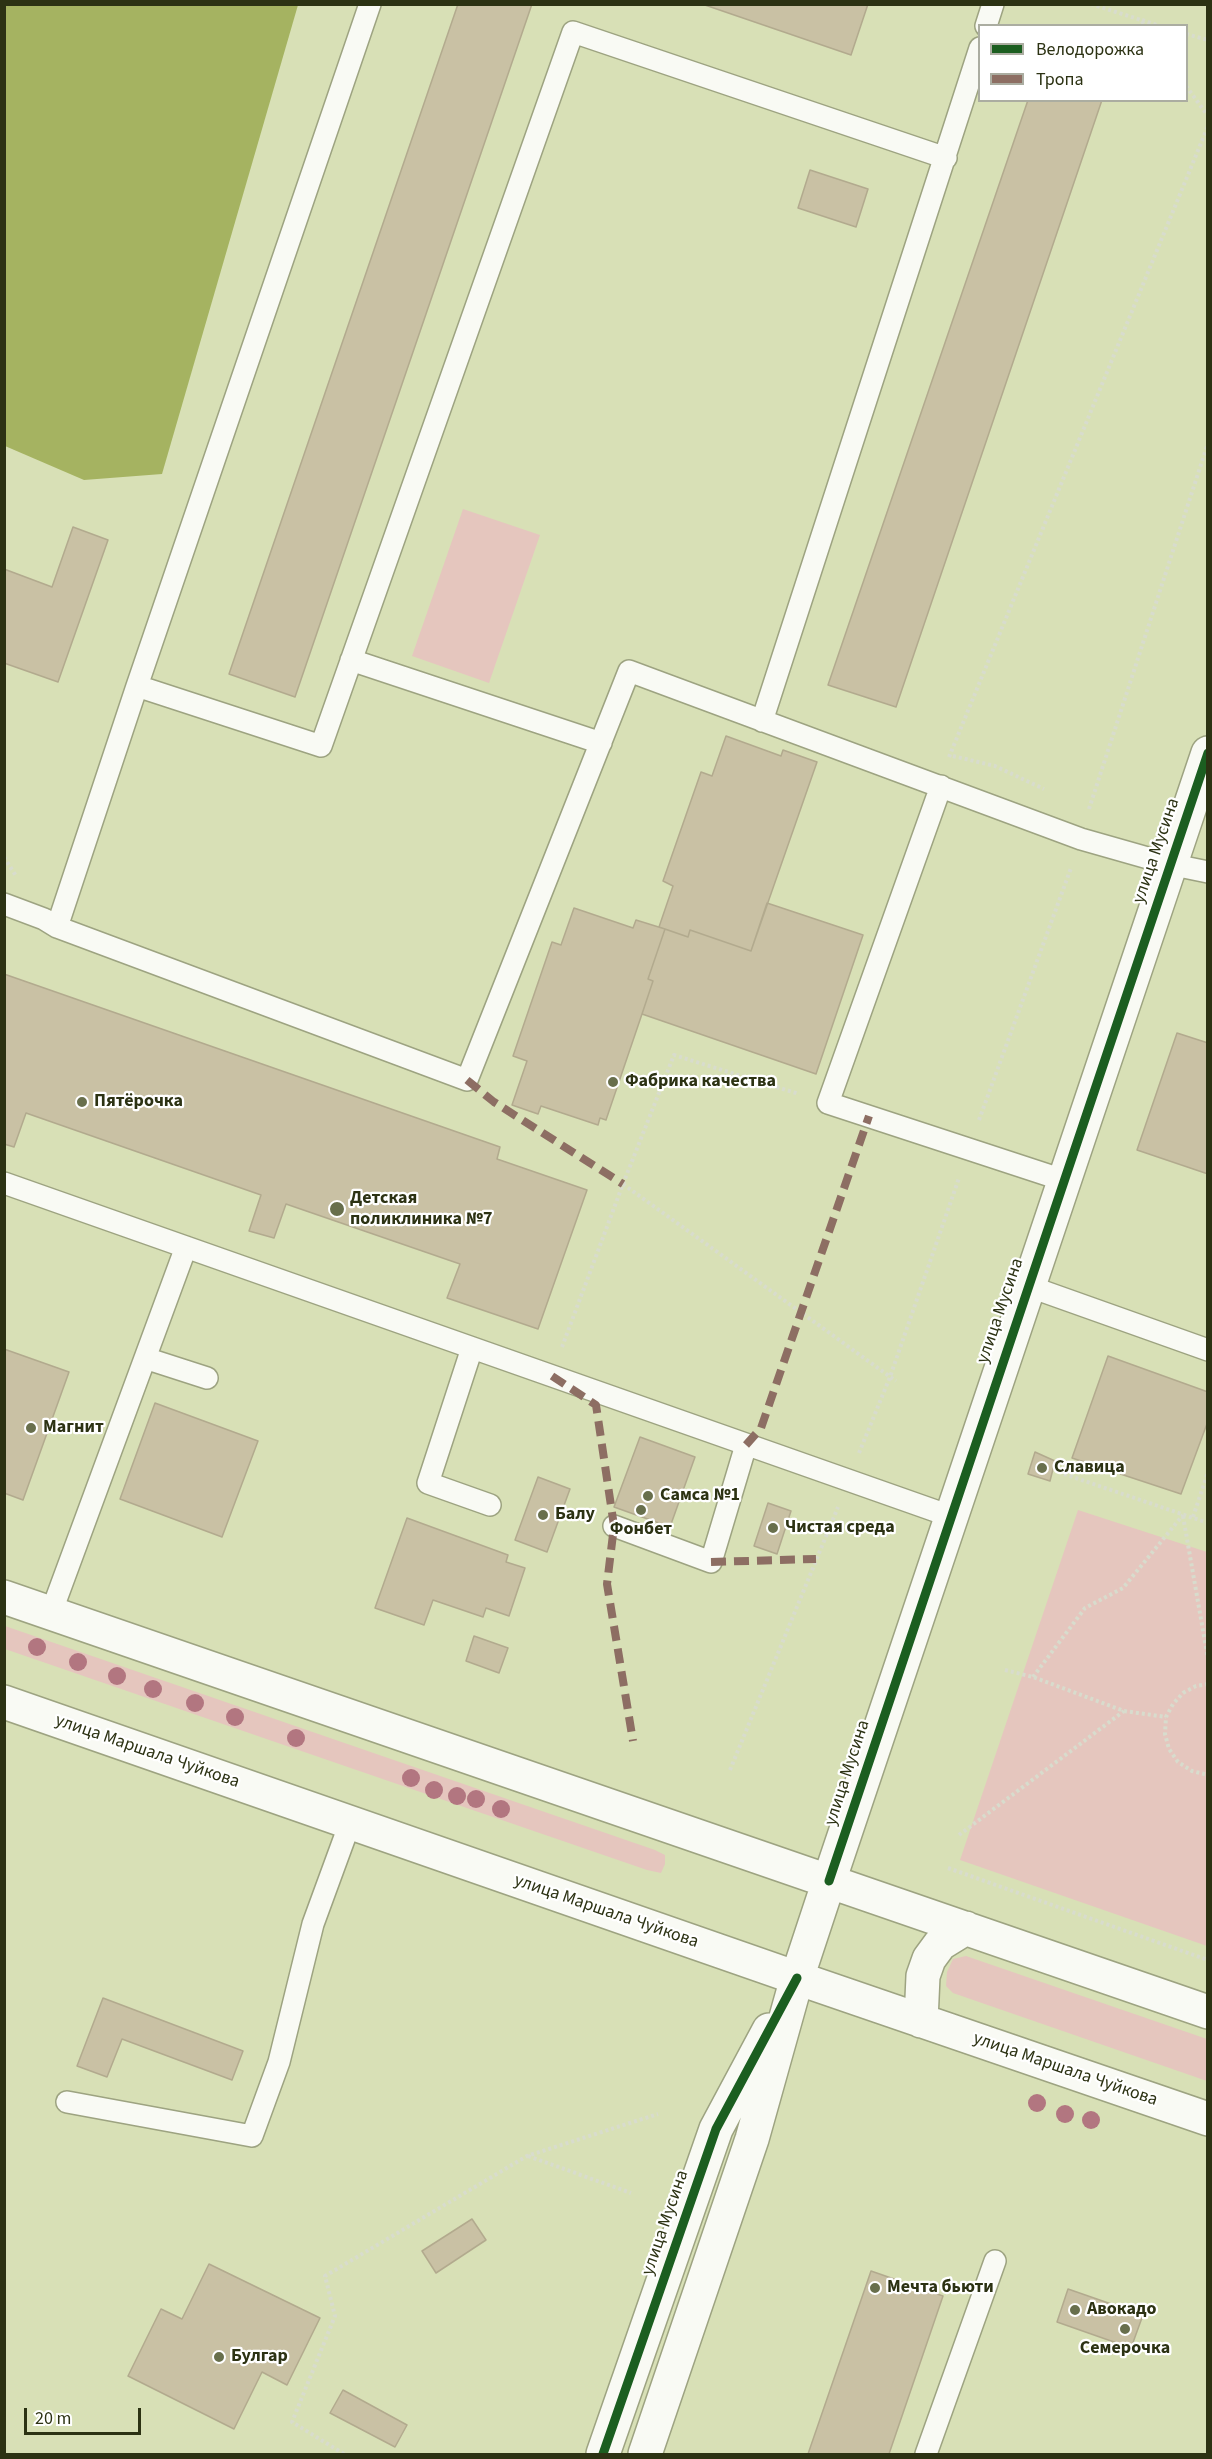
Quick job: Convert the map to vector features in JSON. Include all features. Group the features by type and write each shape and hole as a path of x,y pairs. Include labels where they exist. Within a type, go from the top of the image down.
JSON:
{"main road":[{"name":"улица Мусина","path":"645,2454 752,2139 797,1978 829,1881 1208,753"},
{"path":"4,1597 1208,2012"},
{"name":"улица Маршала Чуйкова","path":"4,1702 1208,2119"},
{"path":"921,2021 923,1976 930,1959 940,1944 966,1929"},
{"name":"улица Мусина","path":"603,2454 716,2129 797,1978"}],"lane":[{"path":"57,927 370,4"},
{"path":"988,24 993,4"},
{"path":"137,686 321,746 573,32 946,158"},
{"path":"762,721 978,54"},
{"path":"351,660 601,743"},
{"path":"4,904 44,919 57,927 467,1080 629,671 1081,839 1169,864 1208,872"},
{"path":"941,786 828,1103 1063,1180"},
{"path":"4,1183 950,1516"},
{"path":"51,1613 186,1247"},
{"path":"1028,1286 1208,1350"},
{"path":"472,1348 428,1483 490,1505"},
{"path":"145,1358 207,1378"},
{"path":"614,1526 711,1562 746,1444"},
{"path":"67,2102 252,2136 279,2062 313,1924 350,1822"},
{"path":"926,2454 995,2261"}],"path":[{"path":"1091,4 1153,24"},
{"path":"1141,20 1144,24"},
{"path":"1188,35 1208,40"},
{"path":"1188,89 1208,116"},
{"path":"941,786 950,755 1208,126"},
{"path":"1088,811 1208,443"},
{"path":"950,755 996,766 1047,791"},
{"path":"1078,806 1100,814"},
{"path":"730,1770 890,1377 969,1149 1081,839"},
{"path":"552,1376 623,1184 674,1055 828,1103"},
{"path":"623,1184 896,1381"},
{"path":"1194,1517 1208,1472"},
{"path":"1064,1474 1208,1523"},
{"path":"1183,1515 1208,1659"},
{"path":"1033,1677 1085,1608 1123,1588 1183,1515"},
{"path":"1005,1670 1033,1677 1124,1711 1166,1718"},
{"path":"1208,1684 1196,1686 1183,1693 1173,1704 1166,1718 1165,1734 1169,1749 1178,1762 1192,1771 1208,1775"},
{"path":"959,1835 1124,1711"},
{"path":"948,1868 1208,1960"},
{"path":"344,2454 292,2422 335,2316 325,2276 527,2156 658,2114"},
{"path":"527,2156 631,2193"}],"shaded area":[{"path":"5,4 298,5 162,474 84,480 5,446"},
{"path":"463,509 540,535 489,683 412,656"},
{"path":"1078,1510 1207,1552 1207,1946 960,1860"},
{"path":"5,1626 655,1850 665,1855 665,1864 661,1873 647,1870 5,1649"},
{"path":"966,1956 1207,2039 1207,2081 953,1993 946,1986 947,1972 953,1959"}],"building":[{"path":"458,4 532,4 295,697 229,674"},
{"path":"702,4 868,4 851,55"},
{"path":"1027,102 1101,102 896,707 828,685"},
{"path":"810,170 868,189 856,227 798,208"},
{"path":"73,527 108,540 58,682 4,663 4,569 52,587"},
{"path":"726,736 781,756 783,750 817,762 751,951 690,930 688,937 659,927 673,886 663,881 701,772 712,776"},
{"path":"767,903 863,935 816,1074 642,1014 653,981 648,979 665,929 688,937 690,930 751,951"},
{"path":"574,908 633,928 636,920 665,929 648,979 653,981 606,1120 600,1118 598,1125 541,1106 538,1114 512,1105 527,1061 513,1056 552,942 561,945"},
{"path":"4,974 500,1147 497,1159 587,1190 538,1329 447,1298 460,1264 286,1204 274,1238 249,1231 261,1195 26,1113 14,1147 4,1144"},
{"path":"1177,1033 1208,1043 1208,1174 1137,1150"},
{"path":"4,1349 69,1372 23,1500 4,1493"},
{"path":"1108,1356 1208,1392 1208,1421 1181,1494 1072,1458"},
{"path":"155,1403 258,1441 222,1537 120,1499"},
{"path":"640,1437 695,1457 670,1527 614,1507"},
{"name":"Славица","path":"1035,1452 1055,1461 1050,1481 1028,1474"},
{"path":"538,1477 570,1489 547,1552 515,1540"},
{"name":"Чистая среда","path":"768,1503 791,1511 777,1554 754,1546"},
{"path":"407,1518 508,1555 506,1562 525,1568 509,1616 486,1608 483,1617 433,1600 424,1625 375,1608"},
{"path":"474,1636 508,1648 499,1673 466,1661"},
{"path":"103,1998 243,2051 232,2080 122,2039 107,2077 77,2066"},
{"path":"472,2219 486,2240 436,2273 422,2251"},
{"name":"Булгар","path":"209,2264 320,2318 287,2385 262,2372 234,2429 128,2376 161,2309 182,2319"},
{"path":"871,2271 943,2296 889,2454 808,2454"},
{"path":"1068,2289 1143,2315 1131,2348 1057,2322"},
{"path":"343,2390 407,2425 395,2447 330,2413"}],"marked path":[{"path":"467,1080 494,1102 623,1184"},
{"path":"746,1445 761,1428 869,1116"},
{"path":"552,1376 596,1405 614,1526 607,1584 633,1741"},
{"path":"711,1562 816,1559"}],"cycle path":[{"path":"829,1881 1208,753"},
{"path":"603,2454 716,2129 797,1978"}],"place":[{"name":"Фабрика качества","path":"613,1082"},
{"name":"Пятёрочка","path":"82,1102"},
{"name":"Детская поликлиника №7","path":"337,1209"},
{"name":"Магнит","path":"31,1428"},
{"name":"Славица","path":"1042,1468"},
{"name":"Самса №1","path":"648,1496"},
{"name":"Фонбет","path":"641,1510"},
{"name":"Балу","path":"543,1515"},
{"name":"Чистая среда","path":"773,1528"},
{"name":"Мечта бьюти","path":"875,2288"},
{"name":"Авокадо","path":"1075,2310"},
{"name":"Семерочка","path":"1125,2329"},
{"name":"Булгар","path":"219,2357"}]}
